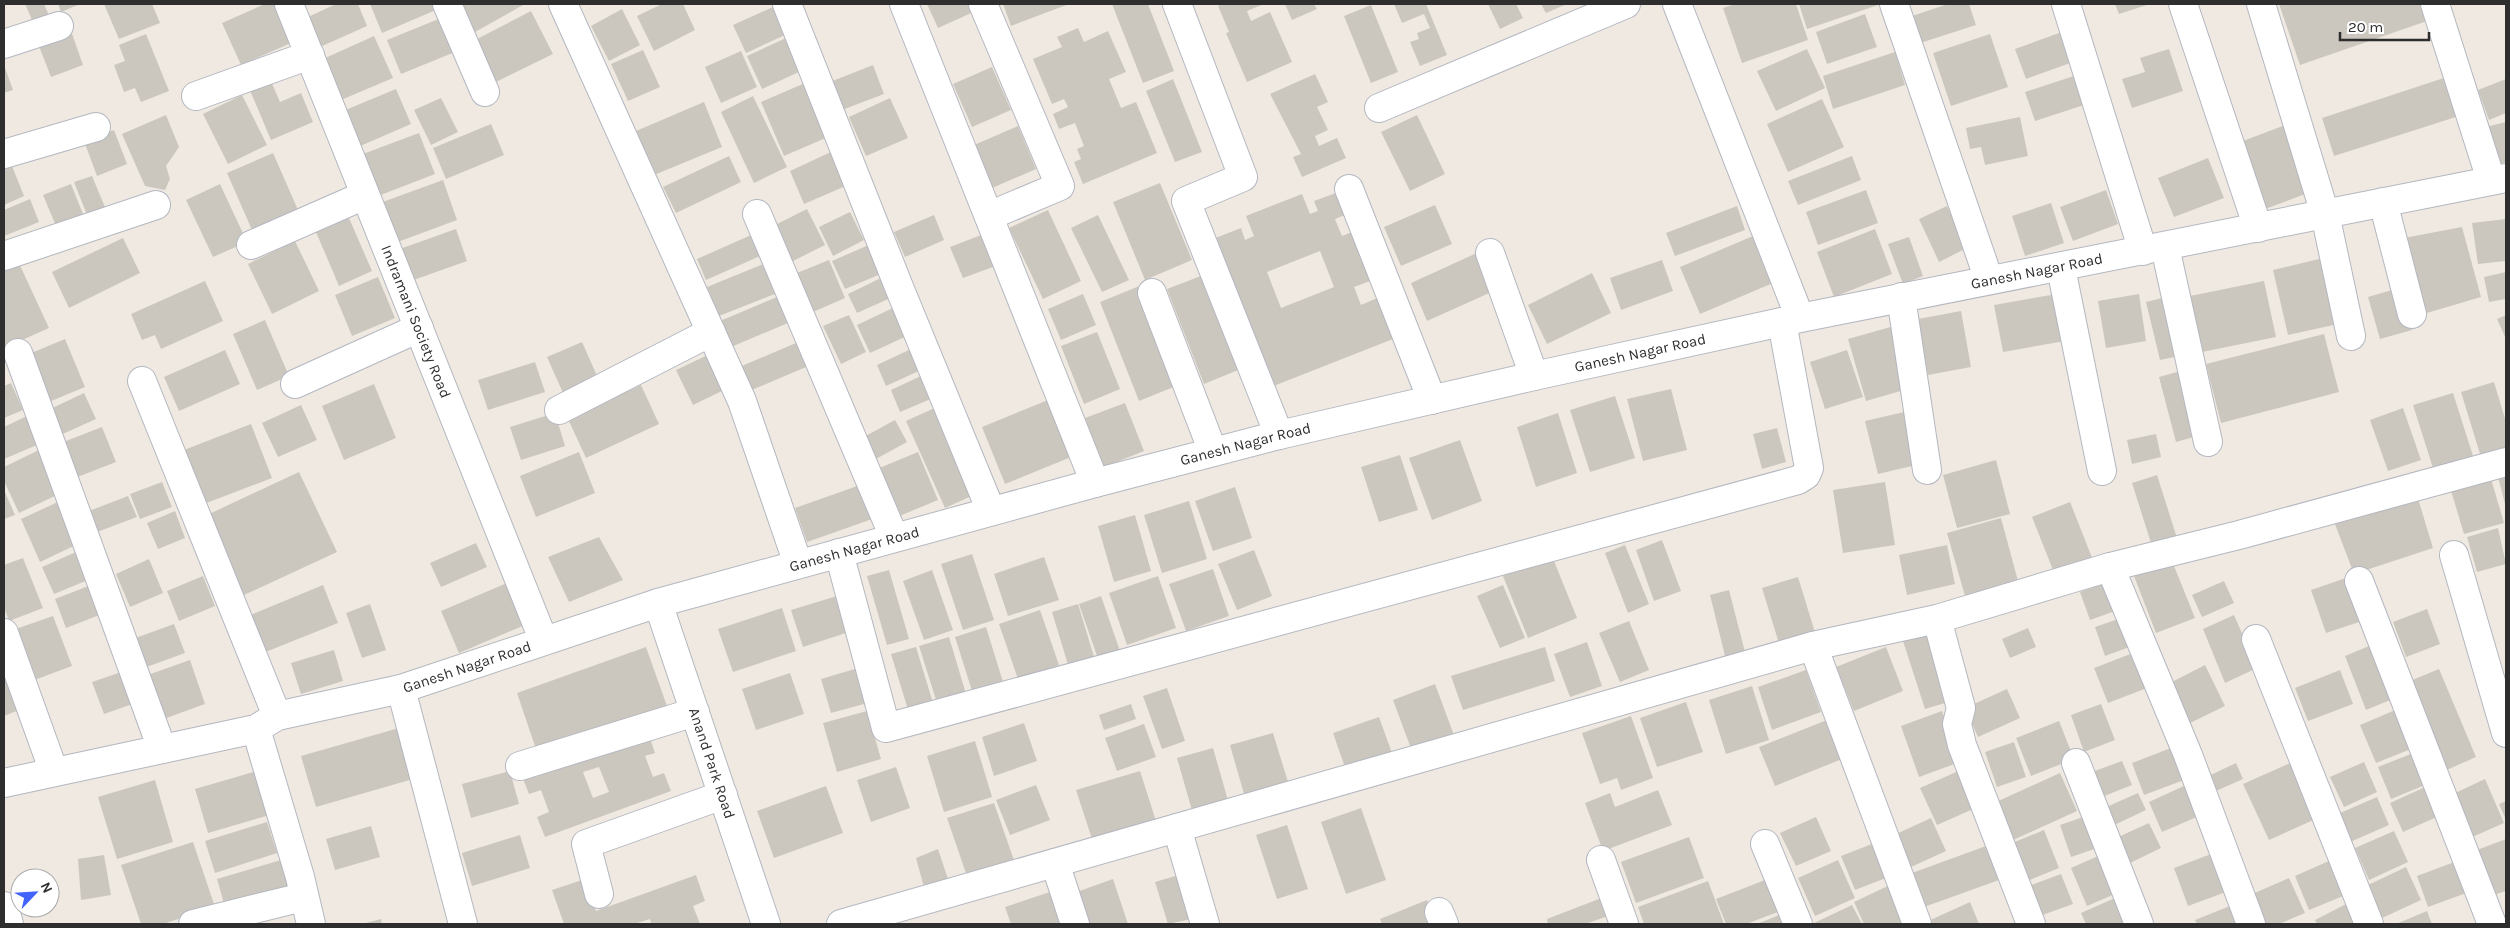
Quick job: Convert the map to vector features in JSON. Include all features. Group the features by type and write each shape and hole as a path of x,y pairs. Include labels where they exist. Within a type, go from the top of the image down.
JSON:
{"street":[{"name":"Indramani Society Road","path":"289,4 543,639"},
{"path":"447,4 485,92"},
{"path":"563,4 742,401 798,564"},
{"path":"787,4 899,287 991,511"},
{"path":"904,4 1095,483"},
{"path":"983,4 1060,186 989,216"},
{"path":"1177,4 1243,177 1186,201 1279,435"},
{"path":"1379,108 1626,4"},
{"path":"839,553 886,728 1798,480 1806,475 1809,468 1791,320 1677,4"},
{"path":"1894,4 1989,280"},
{"path":"2066,4 2154,249 2208,442"},
{"path":"2184,4 2258,228"},
{"path":"2261,4 2325,214 2351,336"},
{"path":"2436,4 2498,179"},
{"path":"4,44 59,26"},
{"path":"196,96 310,55"},
{"path":"4,154 96,126"},
{"name":"Ganesh Nagar Road","path":"4,784 162,749 401,689 543,639 658,603 894,537 1279,435 1534,376 1791,320 1989,280 2061,268 2498,179"},
{"path":"1349,189 1432,400"},
{"path":"251,245 365,195"},
{"path":"2383,202 2412,314"},
{"path":"4,256 156,205"},
{"path":"757,214 894,537"},
{"path":"1490,253 1534,376"},
{"path":"2061,268 2102,471"},
{"path":"1152,293 1213,452"},
{"path":"1901,297 1927,470"},
{"path":"294,384 419,328"},
{"path":"559,410 711,332"},
{"path":"18,354 162,749"},
{"path":"142,381 266,722 311,924"},
{"path":"841,924 1813,646 1937,619 2110,567 2239,535 2506,462"},
{"path":"2454,555 2506,733"},
{"path":"2110,567 2188,755 2251,924"},
{"path":"2359,581 2493,924 2506,918"},
{"name":"Anand Park Road","path":"658,603 766,924"},
{"path":"1937,619 1961,708 1957,724 1962,746 2031,924"},
{"path":"4,633 54,772"},
{"path":"2256,638 2368,924"},
{"path":"1813,646 1917,924"},
{"path":"401,689 463,924"},
{"path":"520,766 695,712"},
{"path":"2076,763 2139,924"},
{"path":"599,894 586,844 723,795"},
{"path":"1177,828 1205,924"},
{"path":"1764,844 1798,924"},
{"path":"1601,860 1624,924"},
{"path":"1055,863 1075,924"},
{"path":"193,924 304,897"},
{"path":"4,906 9,924"}],"building":[{"path":"25,4 44,4 52,22 36,29"},
{"path":"58,4 80,4 61,12"},
{"path":"104,4 152,4 160,23 119,39"},
{"path":"265,4 274,4 291,43 241,65 222,23"},
{"path":"336,4 358,4 367,26 320,47 308,17"},
{"path":"370,4 433,4 436,10 382,33"},
{"path":"460,4 525,4 475,32"},
{"path":"662,4 683,4 695,30 654,51 637,16"},
{"path":"927,4 975,4 978,10 938,28"},
{"path":"1003,4 1069,4 1011,26"},
{"path":"1112,4 1148,4 1174,71 1143,83"},
{"path":"1222,4 1264,4 1247,11 1251,21 1270,12 1292,62 1247,82 1226,33 1229,32 1218,6"},
{"path":"1285,4 1314,4 1317,9 1292,20"},
{"path":"1394,4 1426,4 1447,55 1420,66 1410,42 1419,39 1417,33 1430,28 1424,14 1402,23"},
{"path":"1488,4 1516,4 1523,18 1500,29"},
{"path":"1541,4 1567,4 1546,13"},
{"path":"1735,4 1796,4 1808,40 1742,63 1723,8"},
{"path":"1799,4 1881,4 1807,29"},
{"path":"1948,4 1969,4 1976,25 1914,45 1906,18"},
{"path":"2115,4 2150,4 2119,14"},
{"path":"2279,4 2421,4 2427,21 2300,65"},
{"path":"1371,5 1398,72 1371,83 1344,16"},
{"path":"773,7 785,35 746,53 733,25"},
{"path":"622,9 640,45 609,61 591,26"},
{"path":"531,11 553,54 496,82 475,40"},
{"path":"1865,14 1877,47 1827,64 1816,32"},
{"path":"441,18 455,52 401,74 387,40"},
{"path":"70,28 83,65 51,77 37,41"},
{"path":"1078,28 1084,42 1108,31 1126,72 1109,79 1121,108 1136,102 1157,153 1083,184 1074,162 1081,159 1077,149 1084,146 1075,123 1059,129 1053,114 1068,107 1064,99 1052,104 1033,59 1062,47 1057,37"},
{"path":"2062,32 2073,62 2026,79 2015,49"},
{"path":"146,34 169,91 141,102 135,88 124,92 114,65 125,61 119,45"},
{"path":"1990,34 2008,87 1951,106 1933,53"},
{"path":"374,36 393,78 341,100 323,59"},
{"path":"786,38 801,71 762,89 747,56"},
{"path":"1807,49 1825,88 1776,111 1757,71"},
{"path":"2169,49 2183,91 2132,108 2122,79 2145,72 2140,58"},
{"path":"643,50 660,87 628,101 611,64"},
{"path":"741,51 757,87 721,103 705,67"},
{"path":"1895,52 1905,85 1833,109 1823,76"},
{"path":"4,65 13,90 4,93"},
{"path":"873,65 884,94 842,110 830,82"},
{"path":"992,67 1011,110 972,127 953,84"},
{"path":"1315,74 1328,102 1317,107 1328,130 1315,136 1319,146 1337,138 1346,158 1302,177 1293,157 1301,154 1270,94"},
{"path":"2077,75 2087,104 2035,121 2025,92"},
{"path":"2450,76 2462,115 2334,156 2322,118"},
{"path":"270,79 280,102 301,93 313,122 271,140 249,88"},
{"path":"1173,79 1202,152 1175,162 1146,91"},
{"path":"2506,79 2506,113 2489,120 2478,90"},
{"path":"805,83 828,137 784,156 761,102"},
{"path":"396,89 411,124 358,147 343,111"},
{"path":"242,95 267,145 228,164 203,114"},
{"path":"753,96 787,167 754,183 721,112"},
{"path":"441,98 458,132 431,145 414,110"},
{"path":"890,98 908,138 866,156 849,117"},
{"path":"1822,99 1844,147 1788,172 1767,124"},
{"path":"704,102 722,147 654,175 636,131"},
{"path":"166,115 179,147 166,166 170,179 165,190 145,186 122,134"},
{"path":"1417,115 1445,174 1410,191 1381,132"},
{"path":"2020,117 2028,156 1985,165 1981,147 1970,149 1966,128"},
{"path":"2506,122 2506,162 2495,165 2486,127"},
{"path":"491,124 504,155 446,179 433,148"},
{"path":"2288,124 2313,191 2260,211 2235,144"},
{"path":"1018,126 1036,169 992,188 974,145"},
{"path":"114,130 127,164 97,176 84,141"},
{"path":"419,133 435,174 378,196 363,154"},
{"path":"833,151 848,185 804,204 790,171"},
{"path":"273,153 298,210 252,230 227,173"},
{"path":"729,156 741,182 676,213 663,187"},
{"path":"1852,156 1861,180 1798,205 1788,181"},
{"path":"2208,158 2224,198 2174,217 2158,178"},
{"path":"12,166 24,196 4,205 4,170"},
{"path":"92,176 107,212 89,220 74,182"},
{"path":"443,180 457,220 395,243 380,203"},
{"path":"1160,183 1192,260 1145,280 1113,202"},
{"path":"71,184 83,214 56,226 43,195"},
{"path":"220,184 247,242 213,257 186,200"},
{"path":"1866,190 1878,223 1818,245 1806,212"},
{"path":"2106,190 2118,224 2073,241 2060,207"},
{"path":"1336,193 1345,215 1335,219 1342,236 1352,232 1370,281 1354,287 1361,305 1377,298 1393,339 1271,387 1213,239 1241,228 1245,240 1254,236 1246,216 1302,194 1310,214 1318,211 1314,201","holes":["1320,251 1334,287 1281,308 1267,272"]},
{"path":"30,199 39,222 4,236 4,210"},
{"path":"2051,203 2064,243 2025,256 2012,216"},
{"path":"1435,205 1452,244 1401,266 1384,227"},
{"path":"1737,206 1745,230 1675,256 1666,233"},
{"path":"1947,206 1967,248 1939,262 1919,219"},
{"path":"807,209 825,245 787,264 769,228"},
{"path":"1048,210 1081,281 1043,299 1009,228"},
{"path":"850,212 864,240 833,256 819,227"},
{"path":"934,215 944,240 905,257 894,232"},
{"path":"1098,215 1129,280 1102,292 1071,228"},
{"path":"349,218 372,271 339,286 316,232"},
{"path":"2506,219 2506,261 2478,264 2472,223"},
{"path":"2462,227 2481,297 2420,315 2404,238"},
{"path":"456,229 467,261 405,283 394,251"},
{"path":"1875,229 1892,274 1834,297 1817,252"},
{"path":"758,232 767,253 706,280 697,259"},
{"path":"989,232 1001,264 963,278 950,247"},
{"path":"1753,236 1773,283 1700,314 1680,267"},
{"path":"1909,237 1923,276 1903,284 1888,244"},
{"path":"123,238 140,273 69,308 52,272"},
{"path":"295,241 319,291 272,314 248,264"},
{"path":"871,244 883,273 845,289 832,261"},
{"path":"1479,252 1496,290 1427,321 1411,283"},
{"path":"2323,258 2338,324 2288,335 2273,270"},
{"path":"17,259 49,328 4,348 4,265"},
{"path":"773,260 785,290 719,316 707,287"},
{"path":"829,260 845,298 813,312 797,273"},
{"path":"1662,260 1673,291 1621,310 1610,278"},
{"path":"2506,272 2506,299 2489,302 2484,277"},
{"path":"1592,273 1611,313 1547,344 1528,305"},
{"path":"1206,274 1243,368 1204,384 1167,289"},
{"path":"885,276 895,296 857,313 848,294"},
{"path":"378,277 395,318 352,336 335,295"},
{"path":"205,281 223,321 161,349 155,335 142,340 131,314"},
{"path":"2264,281 2276,337 2202,352 2190,296"},
{"path":"1142,285 1181,384 1139,401 1100,302"},
{"path":"2399,288 2412,330 2380,339 2368,297"},
{"path":"784,294 795,320 731,347 720,321"},
{"path":"1083,294 1096,325 1061,340 1048,309"},
{"path":"2057,294 2065,341 2003,352 1994,305"},
{"path":"2139,294 2146,341 2106,348 2098,301"},
{"path":"2170,296 2184,355 2160,360 2146,302"},
{"path":"895,307 909,335 870,353 857,325"},
{"path":"1961,311 1971,367 1928,375 1918,319"},
{"path":"849,315 866,352 841,364 823,326"},
{"path":"2506,315 2506,339 2497,319"},
{"path":"265,320 289,376 257,390 233,334"},
{"path":"1894,326 1911,388 1866,401 1848,339"},
{"path":"1097,332 1120,389 1084,404 1061,346"},
{"path":"2324,334 2339,392 2221,423 2206,364"},
{"path":"65,339 85,387 44,404 24,356"},
{"path":"803,340 813,364 747,392 737,368"},
{"path":"582,342 598,378 563,393 547,357"},
{"path":"911,349 921,370 886,386 877,365"},
{"path":"225,350 240,384 179,411 164,377"},
{"path":"1847,350 1863,397 1825,409 1810,362"},
{"path":"710,354 726,389 693,405 676,370"},
{"path":"535,362 545,392 488,410 478,380"},
{"path":"2184,370 2201,435 2176,442 2159,377"},
{"path":"923,375 933,398 900,412 891,390"},
{"path":"2494,382 2506,422 2506,449 2481,457 2461,392"},
{"path":"11,383 23,410 4,418 4,386"},
{"path":"374,384 396,438 344,460 322,406"},
{"path":"641,385 659,424 586,458 568,419"},
{"path":"1671,389 1687,450 1643,461 1627,399"},
{"path":"84,393 96,419 58,436 46,411"},
{"path":"2453,393 2473,456 2433,468 2413,405"},
{"path":"1615,396 1635,458 1590,472 1570,410"},
{"path":"1053,398 1076,455 1005,484 982,427"},
{"path":"1125,403 1144,451 1104,467 1085,418"},
{"path":"301,405 317,440 278,457 262,423"},
{"path":"939,406 978,493 945,508 906,421"},
{"path":"2403,408 2421,460 2388,471 2370,420"},
{"path":"1904,412 1916,465 1878,474 1865,421"},
{"path":"555,413 565,446 521,460 510,427"},
{"path":"1558,413 1577,473 1536,487 1517,427"},
{"path":"31,414 44,442 4,459 4,427"},
{"path":"895,420 907,442 874,460 862,438"},
{"path":"251,424 272,478 204,504 184,450"},
{"path":"102,427 116,462 75,478 61,443"},
{"path":"1777,428 1786,462 1762,469 1753,434"},
{"path":"2156,434 2161,457 2132,464 2127,440"},
{"path":"1460,440 1482,501 1432,520 1409,458"},
{"path":"39,450 59,494 19,513 4,481 4,467"},
{"path":"579,452 595,493 536,517 520,476"},
{"path":"918,452 938,500 897,517 877,469"},
{"path":"1400,455 1418,510 1379,522 1361,467"},
{"path":"1996,460 2010,514 1957,528 1943,475"},
{"path":"2506,471 2506,508 2497,473"},
{"path":"299,472 337,552 244,595 207,515"},
{"path":"2489,472 2504,523 2464,534 2449,484"},
{"path":"2157,475 2177,538 2152,546 2132,483"},
{"path":"162,482 172,507 140,519 130,494"},
{"path":"1885,482 1895,545 1843,553 1833,490"},
{"path":"863,484 875,518 807,542 795,508"},
{"path":"1235,487 1252,538 1213,551 1195,501"},
{"path":"4,490 15,515 4,519"},
{"path":"2416,492 2433,548 2354,574 2333,519"},
{"path":"128,496 137,517 97,532 89,511"},
{"path":"60,501 80,543 40,562 21,519"},
{"path":"1189,501 1207,559 1162,573 1144,515"},
{"path":"2070,502 2093,560 2055,575 2032,517"},
{"path":"175,511 185,538 158,549 147,523"},
{"path":"1135,515 1151,571 1114,582 1098,526"},
{"path":"2001,518 2018,581 1965,596 1947,533"},
{"path":"2498,528 2506,564 2477,572 2467,537"},
{"path":"599,537 623,580 569,602 548,557"},
{"path":"1662,540 1681,591 1654,601 1636,550"},
{"path":"476,543 487,567 441,587 430,563"},
{"path":"1625,545 1649,604 1628,613 1605,553"},
{"path":"1947,545 1955,584 1907,595 1899,555"},
{"path":"1254,550 1272,596 1237,610 1218,564"},
{"path":"76,552 88,580 54,594 42,567"},
{"path":"972,554 994,620 963,630 941,564"},
{"path":"1552,556 1577,618 1528,638 1503,576"},
{"path":"1044,557 1059,600 1008,616 994,574"},
{"path":"23,558 43,608 9,621 4,607 4,565"},
{"path":"149,559 163,593 130,607 116,574"},
{"path":"2172,561 2195,618 2156,633 2134,576"},
{"path":"1213,569 1229,616 1186,631 1169,584"},
{"path":"889,570 909,639 887,645 867,576"},
{"path":"932,570 953,630 924,640 903,581"},
{"path":"203,576 215,606 179,621 167,591"},
{"path":"1158,576 1176,628 1127,645 1109,593"},
{"path":"1798,577 1817,639 1781,650 1762,588"},
{"path":"2346,578 2362,621 2326,633 2311,590"},
{"path":"2224,581 2234,603 2202,617 2192,595"},
{"path":"2108,582 2118,610 2090,620 2080,592"},
{"path":"507,583 525,625 459,653 441,611"},
{"path":"91,585 102,614 66,628 55,599"},
{"path":"323,585 338,623 263,653 248,616"},
{"path":"1503,585 1525,638 1500,648 1477,596"},
{"path":"1729,590 1746,656 1726,660 1710,595"},
{"path":"837,596 849,632 803,647 791,610"},
{"path":"1101,596 1120,651 1098,659 1079,604"},
{"path":"370,604 386,650 362,658 346,613"},
{"path":"1078,604 1095,660 1069,668 1052,612"},
{"path":"782,608 796,651 733,672 718,629"},
{"path":"2427,609 2440,644 2406,657 2393,622"},
{"path":"1040,610 1059,665 1018,679 999,624"},
{"path":"2234,615 2257,668 2225,683 2203,629"},
{"path":"53,616 72,666 29,682 10,631"},
{"path":"2124,617 2135,645 2105,656 2095,627"},
{"path":"1629,621 1649,670 1620,682 1599,633"},
{"path":"174,624 185,653 141,669 130,640"},
{"path":"986,627 1003,682 972,691 955,637"},
{"path":"2028,628 2036,647 2010,658 2002,639"},
{"path":"1932,631 1955,700 1925,709 1903,641"},
{"path":"949,637 966,694 937,703 919,646"},
{"path":"1587,642 1602,686 1570,697 1554,654"},
{"path":"2374,644 2395,698 2366,710 2345,656"},
{"path":"646,647 668,709 538,755 517,693"},
{"path":"916,647 934,706 909,713 891,654"},
{"path":"1545,647 1555,681 1463,710 1451,676"},
{"path":"1886,647 1903,691 1854,711 1836,667"},
{"path":"334,650 343,681 301,694 291,663"},
{"path":"2133,653 2147,688 2108,703 2094,668"},
{"path":"190,660 205,704 158,721 142,677"},
{"path":"2205,665 2225,706 2188,724 2168,684"},
{"path":"865,666 875,701 831,713 821,679"},
{"path":"130,669 141,701 104,714 92,682"},
{"path":"2439,669 2476,757 2442,772 2405,683"},
{"path":"1806,670 1821,712 1772,730 1758,687"},
{"path":"2340,670 2353,704 2308,721 2295,688"},
{"path":"4,672 19,710 4,716"},
{"path":"790,673 804,714 756,730 742,689"},
{"path":"1435,684 1455,738 1413,754 1393,700"},
{"path":"1752,686 1769,740 1726,754 1709,700"},
{"path":"1167,688 1185,741 1162,749 1143,696"},
{"path":"2007,689 2020,718 1978,737 1965,708"},
{"path":"1686,702 1703,752 1657,767 1640,718"},
{"path":"1131,704 1136,719 1104,730 1099,715"},
{"path":"2101,704 2115,740 2084,752 2071,715"},
{"path":"2400,708 2416,747 2376,763 2360,725"},
{"path":"867,711 881,759 837,772 823,723"},
{"path":"1942,711 1960,762 1919,777 1901,726"},
{"path":"1631,716 1653,778 1621,790 1617,778 1600,784 1582,733"},
{"path":"1379,717 1393,756 1347,773 1333,733"},
{"path":"1832,718 1847,757 1775,786 1759,747"},
{"path":"2059,721 2074,759 2031,776 2016,738"},
{"path":"1024,723 1037,761 994,776 982,737"},
{"path":"1144,724 1156,757 1117,771 1105,738"},
{"path":"406,726 420,777 316,807 301,756"},
{"path":"1273,733 1288,782 1244,794 1230,745"},
{"path":"649,735 655,753 645,756 653,777 664,773 671,791 545,837 537,817 549,812 541,790 529,794 520,771","holes":["599,767 609,792 593,798 583,772"]},
{"path":"975,741 992,797 944,812 927,756"},
{"path":"2014,742 2026,777 1997,787 1985,752"},
{"path":"1213,748 1229,804 1193,814 1177,758"},
{"path":"2171,748 2184,780 2144,795 2132,763"},
{"path":"2418,751 2430,783 2391,799 2378,767"},
{"path":"2122,761 2132,785 2099,798 2089,773"},
{"path":"2295,761 2320,817 2269,840 2243,784"},
{"path":"2364,762 2377,792 2344,807 2330,777"},
{"path":"2236,763 2243,779 2207,795 2200,780"},
{"path":"896,767 910,808 871,822 857,780"},
{"path":"1963,769 1980,806 1937,825 1920,788"},
{"path":"260,770 273,814 208,833 195,789"},
{"path":"510,771 519,804 471,818 462,784"},
{"path":"1140,771 1156,821 1093,842 1076,790"},
{"path":"2060,773 2077,811 2011,841 1994,803"},
{"path":"2485,779 2504,823 2470,838 2451,795"},
{"path":"155,780 173,842 117,859 98,797"},
{"path":"2434,783 2448,812 2403,832 2390,803"},
{"path":"1036,785 1050,820 1010,835 996,800"},
{"path":"2186,785 2199,816 2162,832 2149,802"},
{"path":"826,786 843,833 774,858 757,811"},
{"path":"1658,790 1672,825 1603,851 1585,803 1610,793 1615,807"},
{"path":"2138,793 2146,810 2110,827 2102,809"},
{"path":"2377,797 2389,825 2350,842 2338,814"},
{"path":"2506,801 2506,820 2499,804"},
{"path":"994,803 1016,866 969,882 947,818"},
{"path":"1361,808 1386,880 1346,894 1321,822"},
{"path":"2089,815 2100,847 2071,857 2060,825"},
{"path":"1816,817 1831,851 1796,866 1780,833"},
{"path":"1931,818 1946,851 1909,868 1894,835"},
{"path":"267,822 277,853 215,873 205,841"},
{"path":"2149,823 2161,848 2128,864 2116,838"},
{"path":"1287,825 1308,889 1277,899 1256,835"},
{"path":"371,826 380,857 335,870 326,839"},
{"path":"2044,830 2059,868 2025,882 2010,844"},
{"path":"2394,831 2408,862 2369,880 2355,848"},
{"path":"520,835 530,868 472,886 462,853"},
{"path":"1689,837 1704,878 1636,903 1621,862"},
{"path":"2506,839 2506,891 2494,895 2477,850"},
{"path":"193,842 215,907 163,924 141,924 121,865"},
{"path":"1877,842 1891,876 1855,890 1841,856"},
{"path":"1986,846 1999,880 1924,907 1912,873"},
{"path":"938,849 949,882 925,891 916,858"},
{"path":"2105,853 2122,891 2087,906 2071,868"},
{"path":"2211,854 2226,892 2188,906 2174,868"},
{"path":"104,855 111,895 81,900 78,859"},
{"path":"2338,857 2353,892 2309,910 2295,876"},
{"path":"281,860 289,888 225,907 217,879"},
{"path":"1838,860 1855,898 1815,916 1798,878"},
{"path":"2457,861 2469,892 2428,907 2417,876"},
{"path":"2406,867 2421,900 2382,918 2366,886"},
{"path":"1182,874 1196,918 1168,924 1155,882"},
{"path":"2061,874 2073,904 2037,917 2026,887"},
{"path":"696,875 705,901 693,906 700,924 651,924 650,919 634,924 564,924 552,890 585,879 596,911"},
{"path":"2289,878 2305,913 2279,924 2264,924 2250,895"},
{"path":"1113,879 1128,924 1081,924 1071,894"},
{"path":"1765,880 1778,912 1746,924 1726,924 1716,899"},
{"path":"1708,881 1724,924 1644,924 1638,907"},
{"path":"1892,884 1911,924 1864,924 1854,902"},
{"path":"1056,890 1067,924 1011,924 1005,907"},
{"path":"1604,897 1611,915 1585,924 1548,924 1547,919"},
{"path":"2115,898 2127,924 2086,924 2081,913"},
{"path":"1427,900 1437,924 1382,924 1380,919"},
{"path":"1970,902 1979,924 1927,924 1926,922"},
{"path":"2350,902 2361,924 2317,924 2315,920"},
{"path":"1852,905 1862,924 1812,924"},
{"path":"2230,906 2237,924 2197,924 2195,920"},
{"path":"2427,911 2432,924 2396,924"},
{"path":"1779,915 1782,924 1757,924"},
{"path":"381,919 382,924 362,924"}]}
